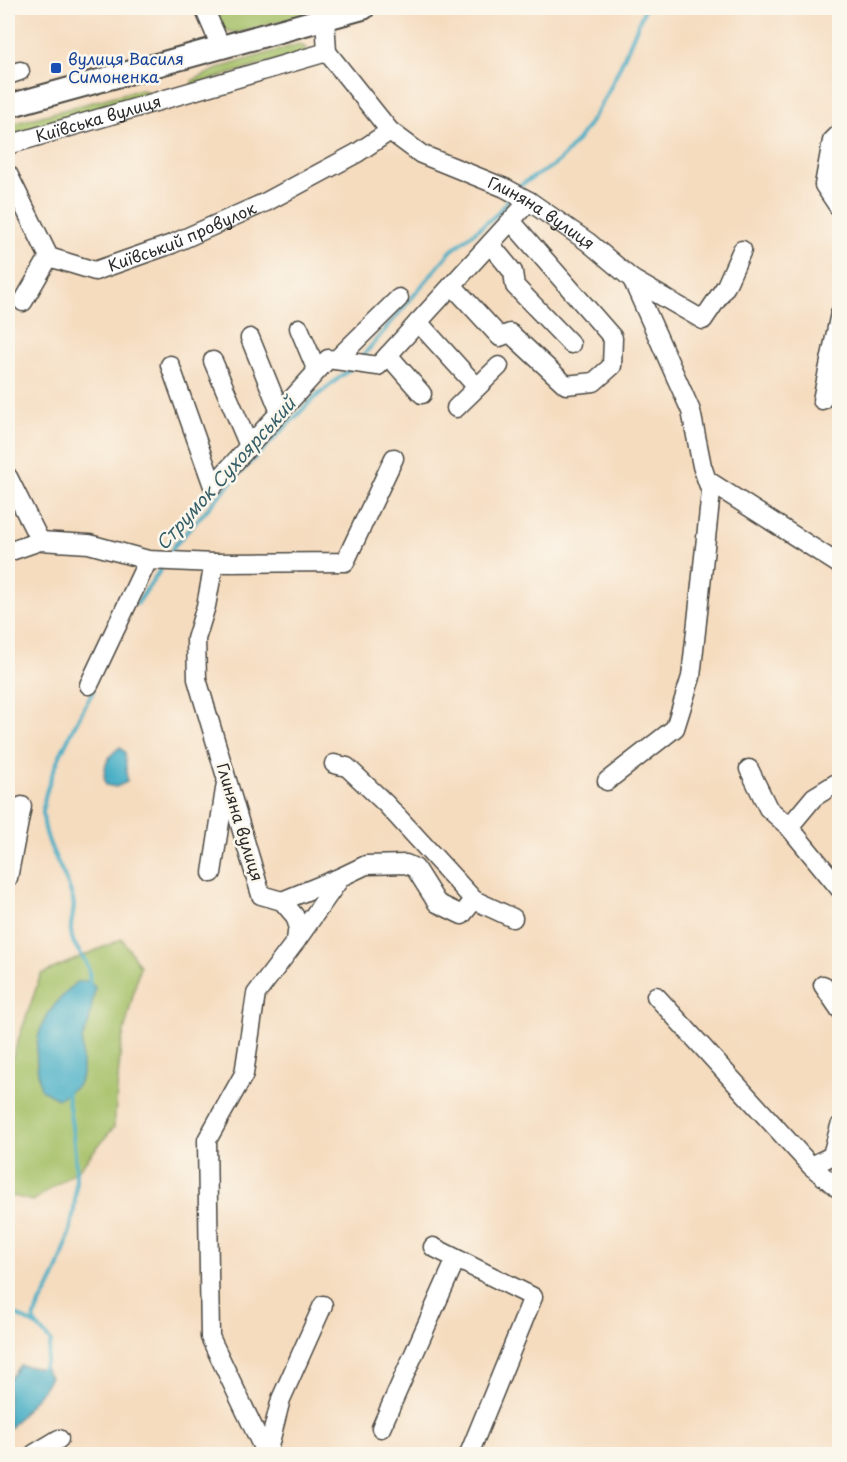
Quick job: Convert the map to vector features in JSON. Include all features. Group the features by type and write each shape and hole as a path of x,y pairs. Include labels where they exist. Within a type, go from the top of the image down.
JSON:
{"main road":[{"path":"8,106 363,8"}],"street":[{"path":"204,8 221,47"},
{"path":"325,18 327,52"},
{"name":"Глиняна вулиця","path":"327,52 390,131 421,154 519,196 588,242 632,279 703,320 726,285 742,250"},
{"name":"Київська вулиця","path":"8,145 327,52"},
{"name":"Київський провулок","path":"50,256 94,271 172,244 266,202 357,153 390,131"},
{"path":"840,133 832,141 825,185 840,209"},
{"path":"8,174 50,256 23,302"},
{"path":"170,365 213,486 328,359 378,366 511,221 519,196"},
{"path":"452,285 500,337 510,333 566,385 594,382 612,366 613,338 511,221"},
{"path":"489,244 513,272 515,286 571,344"},
{"path":"607,781 675,728 691,677 711,492 691,411 632,279"},
{"path":"341,360 399,298"},
{"path":"822,400 840,314"},
{"path":"418,322 477,387"},
{"path":"299,328 317,371"},
{"path":"250,338 280,412"},
{"path":"388,355 422,394"},
{"path":"213,361 249,446"},
{"path":"456,408 499,366"},
{"path":"8,552 40,541 89,544 153,561 345,562 394,458"},
{"path":"8,477 40,541"},
{"path":"707,480 840,565"},
{"path":"89,685 153,561"},
{"name":"Глиняна вулиця","path":"214,563 206,606 196,639 197,679 261,895 282,902 294,915 298,924 296,941"},
{"path":"334,764 347,767 474,900 513,918"},
{"path":"749,769 768,808 789,827 840,889"},
{"path":"212,873 227,779"},
{"path":"789,827 814,797 840,781"},
{"path":"8,878 22,806"},
{"path":"282,902 366,865 406,864 415,868 437,903 462,915 474,900"},
{"path":"267,1455 210,1337 207,1140 244,1074 256,994 341,876"},
{"path":"823,985 840,1010"},
{"path":"656,996 811,1166 840,1190"},
{"path":"811,1166 836,1154 840,1126"},
{"path":"433,1247 533,1297 469,1455"},
{"path":"381,1428 456,1259"},
{"path":"267,1455 281,1399 323,1305"},
{"path":"34,1455 59,1439"}],"green space":[{"path":"238,8 329,8 237,33 221,29 218,13"},
{"path":"299,44 306,48 304,53 191,85 193,80 222,67"},
{"path":"137,90 148,91 147,97 8,136 8,125"},
{"path":"122,939 140,966 121,1045 114,1127 79,1169 33,1201 8,1195 8,1070 41,974"}],"water":[{"path":"120,747 125,752 127,782 116,787 106,785 104,774 106,764"},
{"path":"88,981 95,987 89,1022 82,1040 82,1075 77,1086 58,1099 41,1090 36,1056 40,1030 45,1019 63,995 76,982"},
{"path":"20,1365 45,1369 50,1377 40,1393 8,1430 8,1381"}],"waterway":[{"name":"Струмок Сухоярський","path":"517,188 558,162 590,123 611,86 645,8"},
{"name":"Струмок Сухоярський","path":"362,357 451,251 496,215 511,196"},
{"name":"Струмок Сухоярський","path":"170,554 175,545 237,476 313,399 350,369"},
{"name":"Струмок Сухоярський","path":"137,604 163,566"},
{"name":"Струмок Сухоярський","path":"89,985 88,968 72,938 73,900 48,838 43,814 44,801 54,769 93,691"},
{"name":"Струмок Сухоярський","path":"40,1372 46,1362 51,1342 34,1322 38,1307 53,1279 66,1245 76,1187 74,1147 66,1089"},
{"path":"8,1310 36,1326"}],"place":[{"name":"вулиця Василя Симоненка","path":"56,68"}]}
